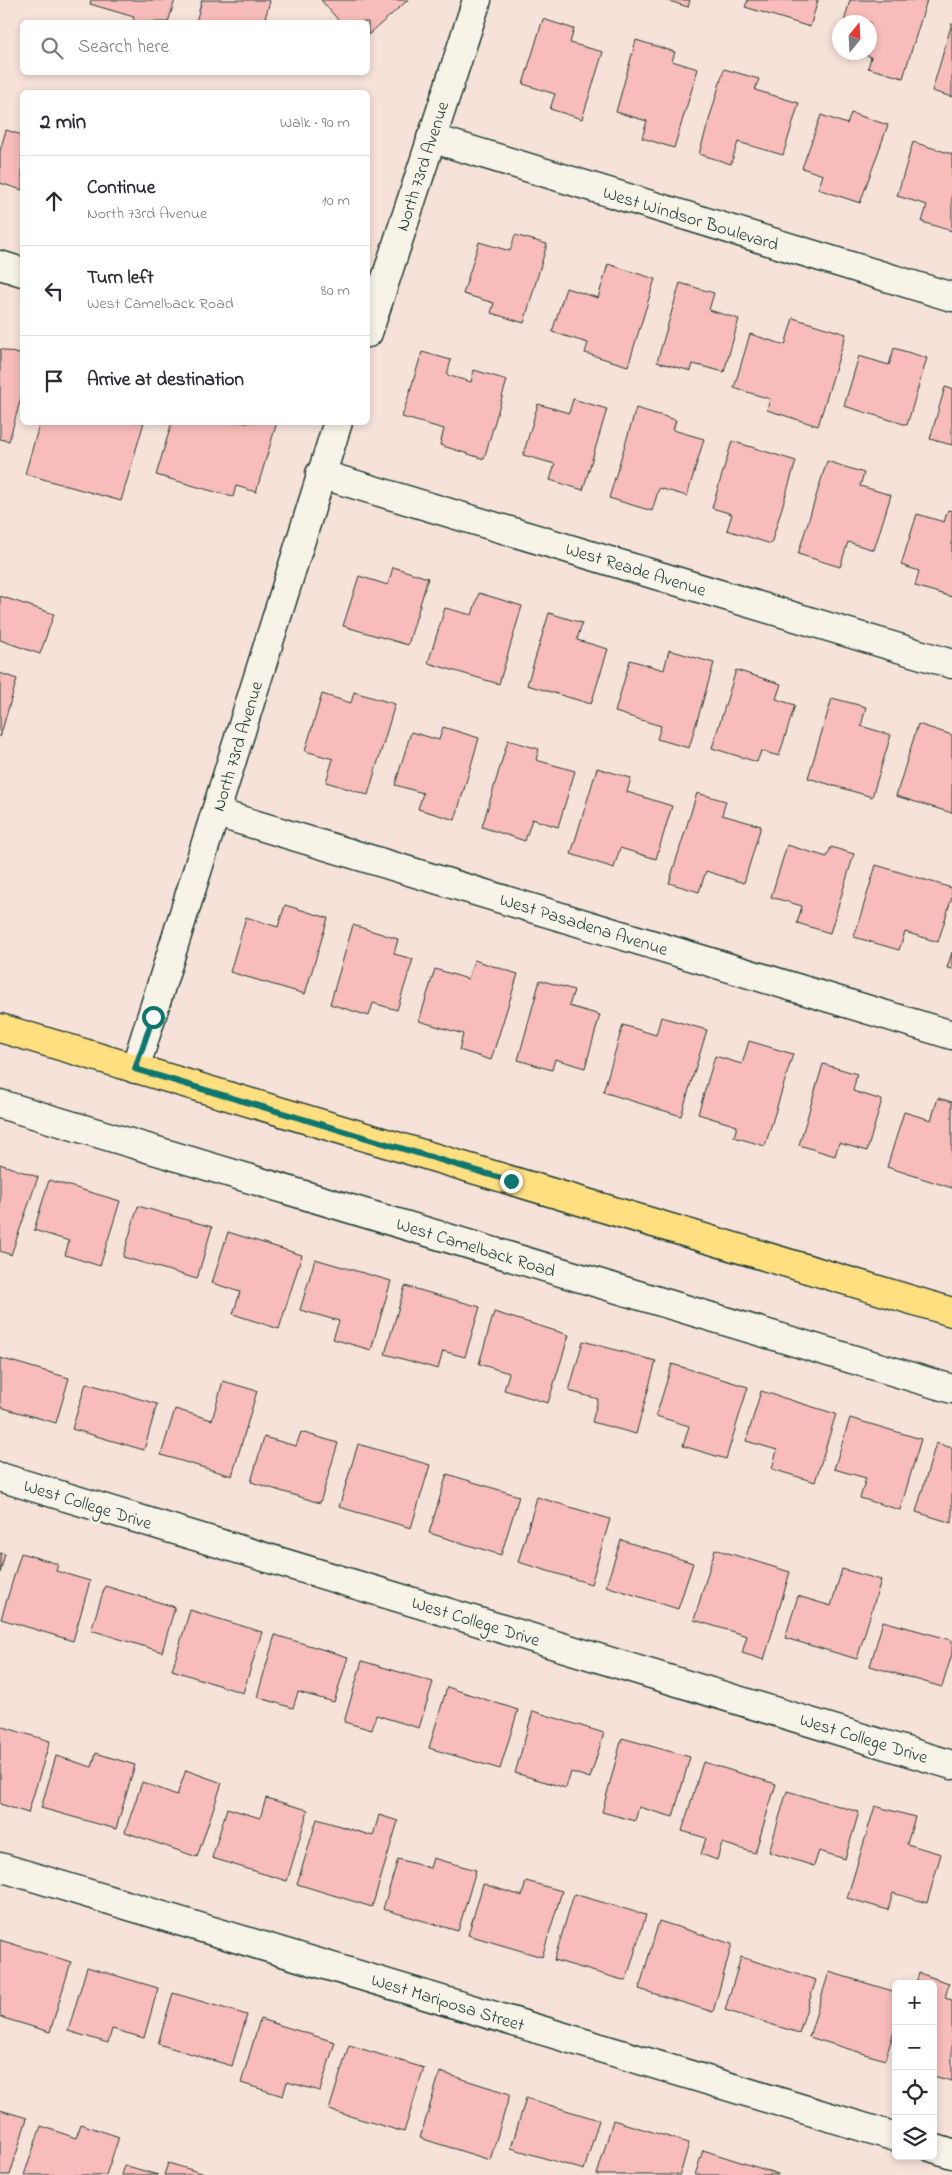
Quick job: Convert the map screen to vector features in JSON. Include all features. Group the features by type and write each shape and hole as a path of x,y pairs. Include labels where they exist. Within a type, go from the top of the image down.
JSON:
{"main road":[{"path":"0,1028 952,1312"}],"street":[{"name":"North 73rd Avenue","path":"370,327 477,0"},
{"name":"West Windsor Boulevard","path":"431,138 952,298"},
{"path":"0,265 20,271"},
{"name":"North 73rd Avenue","path":"135,1069 217,813 320,474 337,425"},
{"name":"West Reade Avenue","path":"320,474 952,664"},
{"name":"West Pasadena Avenue","path":"217,813 952,1035"},
{"name":"West Camelback Road","path":"0,1104 952,1389"},
{"name":"West College Drive","path":"0,1478 952,1764"},
{"name":"West Mariposa Street","path":"0,1867 892,2136"},
{"path":"937,2149 952,2154"}],"building":[{"path":"91,0 175,0 169,20 133,20 134,17 90,4"},
{"path":"202,0 270,1 265,20 197,20"},
{"path":"321,0 408,0 370,33 370,20 338,20"},
{"path":"666,0 690,0 688,7"},
{"path":"748,0 818,0 810,27 745,7"},
{"path":"850,0 927,0 903,78 868,68 870,60 877,60 877,15 846,15"},
{"path":"543,19 574,29 570,43 603,52 582,119 550,109 555,94 523,84"},
{"path":"952,23 952,97 932,91"},
{"path":"636,40 675,52 672,61 698,69 674,148 642,138 647,121 616,112"},
{"path":"724,69 759,79 755,90 799,103 783,155 738,142 731,164 699,154"},
{"path":"851,113 888,125 860,203 818,189 823,175 802,168 821,115 847,124"},
{"path":"6,130 20,134 20,189 0,183 0,151"},
{"path":"913,142 952,154 952,231 922,222 927,205 897,196"},
{"path":"515,235 547,244 524,323 491,313 494,303 463,294 479,242 510,251"},
{"path":"608,264 655,279 628,366 585,353 588,343 552,332 566,288 598,298"},
{"path":"680,283 714,293 709,310 739,319 724,372 693,364 691,371 657,362"},
{"path":"793,318 846,334 818,426 767,410 770,399 734,388 750,334 785,345"},
{"path":"894,348 927,358 907,425 844,406 859,356 889,365"},
{"path":"0,349 20,354 20,401 9,441 0,439"},
{"path":"422,352 451,360 447,375 471,382 474,370 507,380 484,459 440,445 444,429 402,417"},
{"path":"945,387 952,389 952,445 930,439"},
{"path":"573,399 607,409 583,490 550,480 555,464 523,455 538,404 569,413"},
{"path":"636,408 676,420 673,430 704,439 687,496 659,488 652,511 609,498"},
{"path":"39,425 143,425 121,501 25,474"},
{"path":"171,425 276,425 256,492 236,486 233,497 156,475"},
{"path":"732,441 796,461 771,544 727,530 732,514 712,508"},
{"path":"827,461 864,473 860,486 891,495 874,550 848,542 840,567 798,554"},
{"path":"948,510 952,511 952,597 915,586 919,571 901,565 917,514 944,522"},
{"path":"393,567 428,578 408,645 343,626 359,576 388,585"},
{"path":"479,593 522,606 499,684 428,663 445,608 472,615"},
{"path":"0,596 54,614 40,654 0,640"},
{"path":"549,613 582,623 577,640 608,649 591,704 527,685"},
{"path":"669,650 714,663 689,748 657,739 661,726 615,712 630,660 664,670"},
{"path":"736,670 781,684 776,699 795,705 779,756 761,751 757,762 712,748"},
{"path":"0,673 17,679 0,737"},
{"path":"354,692 395,704 368,795 326,782 333,759 305,751 322,694 351,703"},
{"path":"832,698 866,707 861,726 891,735 872,797 808,778"},
{"path":"918,724 952,735 952,813 896,796"},
{"path":"443,727 479,738 455,820 418,809 423,793 395,785 411,732 439,740"},
{"path":"508,740 539,749 536,760 575,771 558,827 532,819 525,841 482,827"},
{"path":"597,768 631,778 627,792 672,806 656,859 620,848 614,868 571,854"},
{"path":"697,793 726,801 722,815 761,826 744,883 706,871 699,892 669,883"},
{"path":"787,845 827,857 831,847 854,854 830,933 797,923 802,906 771,897"},
{"path":"876,865 952,888 952,897 938,942 905,932 899,950 854,937"},
{"path":"285,905 328,918 305,994 230,972 246,917 278,927"},
{"path":"353,925 398,939 394,954 413,959 397,1010 373,1003 369,1016 330,1004"},
{"path":"952,952 952,969 947,968"},
{"path":"474,960 518,974 491,1060 459,1050 463,1034 419,1021 435,969 468,979"},
{"path":"540,980 574,990 569,1006 600,1015 585,1068 555,1059 552,1070 518,1060"},
{"path":"661,1017 707,1030 681,1116 603,1092 623,1025 656,1035"},
{"path":"749,1041 793,1054 765,1146 734,1137 737,1126 698,1114 715,1056 742,1064"},
{"path":"823,1064 857,1074 853,1091 882,1100 867,1151 839,1143 835,1156 799,1145"},
{"path":"938,1098 952,1102 952,1188 887,1167 904,1112 931,1120"},
{"path":"0,1164 38,1177 11,1255 0,1251"},
{"path":"49,1180 120,1201 100,1266 65,1255 69,1241 34,1230"},
{"path":"138,1206 212,1227 197,1279 123,1257"},
{"path":"228,1232 302,1255 279,1329 233,1314 240,1292 212,1283"},
{"path":"315,1259 391,1281 371,1350 333,1339 339,1321 300,1310"},
{"path":"405,1286 480,1307 465,1357 443,1351 438,1369 385,1354"},
{"path":"494,1312 569,1335 548,1403 504,1390 509,1373 479,1364"},
{"path":"583,1341 656,1361 636,1434 592,1422 598,1399 569,1391"},
{"path":"0,1358 69,1378 56,1423 0,1407"},
{"path":"672,1364 748,1387 726,1459 683,1446 689,1426 656,1416"},
{"path":"223,1381 257,1391 232,1476 161,1455 175,1409 212,1420"},
{"path":"86,1383 157,1404 144,1450 72,1429"},
{"path":"761,1391 836,1414 815,1482 772,1469 777,1450 746,1441"},
{"path":"850,1418 921,1439 900,1510 860,1498 866,1478 834,1469"},
{"path":"301,1432 338,1443 320,1503 251,1482 264,1437 296,1446"},
{"path":"936,1443 952,1448 952,1523 916,1512"},
{"path":"358,1444 430,1465 411,1528 339,1507"},
{"path":"447,1474 519,1496 501,1555 429,1533"},
{"path":"537,1497 610,1519 591,1584 518,1562"},
{"path":"621,1540 693,1563 678,1609 606,1586"},
{"path":"715,1549 790,1572 764,1660 742,1653 747,1636 694,1620"},
{"path":"0,1553 5,1554 0,1573"},
{"path":"21,1553 58,1564 56,1571 90,1581 73,1641 1,1619"},
{"path":"842,1569 881,1580 857,1659 785,1638 798,1596 831,1606"},
{"path":"105,1586 175,1607 162,1652 91,1630"},
{"path":"190,1610 262,1632 243,1693 172,1670"},
{"path":"883,1621 952,1640 952,1654 942,1687 870,1666"},
{"path":"275,1635 348,1657 334,1702 298,1692 293,1708 257,1697"},
{"path":"362,1661 433,1682 419,1728 376,1715 372,1730 344,1722"},
{"path":"447,1687 518,1710 500,1769 429,1748"},
{"path":"533,1711 604,1733 590,1778 571,1772 566,1788 515,1773"},
{"path":"0,1726 50,1741 28,1813 0,1804"},
{"path":"622,1738 690,1757 673,1817 639,1807 635,1821 602,1812"},
{"path":"96,1753 135,1765 116,1829 41,1808 56,1756 92,1767"},
{"path":"703,1762 776,1784 755,1853 722,1843 717,1860 701,1854 706,1838 682,1831"},
{"path":"186,1770 222,1783 197,1857 125,1832 142,1782 177,1795"},
{"path":"787,1791 859,1812 845,1859 819,1851 814,1866 769,1852"},
{"path":"266,1798 308,1810 287,1881 212,1858 227,1808 260,1818"},
{"path":"875,1806 915,1817 907,1844 941,1854 927,1903 893,1893 888,1910 847,1898"},
{"path":"379,1815 398,1821 372,1907 297,1884 317,1819 373,1836"},
{"path":"433,1858 476,1870 458,1931 383,1909 398,1859 430,1868"},
{"path":"526,1881 562,1891 542,1957 468,1935 483,1884 522,1896"},
{"path":"574,1894 646,1915 626,1981 554,1960"},
{"path":"659,1921 732,1944 713,2012 639,1989"},
{"path":"0,1940 71,1962 50,2032 0,2017"},
{"path":"741,1957 816,1980 799,2033 725,2010"},
{"path":"87,1967 158,1988 144,2038 112,2029 108,2043 68,2031"},
{"path":"829,1972 892,1991 892,2038 885,2060 809,2037"},
{"path":"919,1973 949,1983 945,1998 952,2000 952,2081 937,2077 937,1980 917,1980"},
{"path":"173,1993 247,2015 232,2066 158,2044"},
{"path":"260,2019 335,2042 320,2091 287,2082 283,2096 241,2083"},
{"path":"349,2045 424,2068 404,2132 329,2110"},
{"path":"440,2072 510,2094 490,2160 420,2138"},
{"path":"526,2098 599,2120 584,2170 511,2148"},
{"path":"0,2110 27,2118 10,2175 0,2175"},
{"path":"613,2120 689,2143 680,2175 597,2175"},
{"path":"81,2124 119,2137 106,2175 24,2175 41,2126 76,2138"},
{"path":"703,2150 778,2174 778,2175 695,2175"},
{"path":"168,2163 202,2173 202,2175 164,2175"},
{"path":"124,2165 158,2175 121,2175"}],"route":[{"path":"153,1017 135,1069 511,1181"}]}
